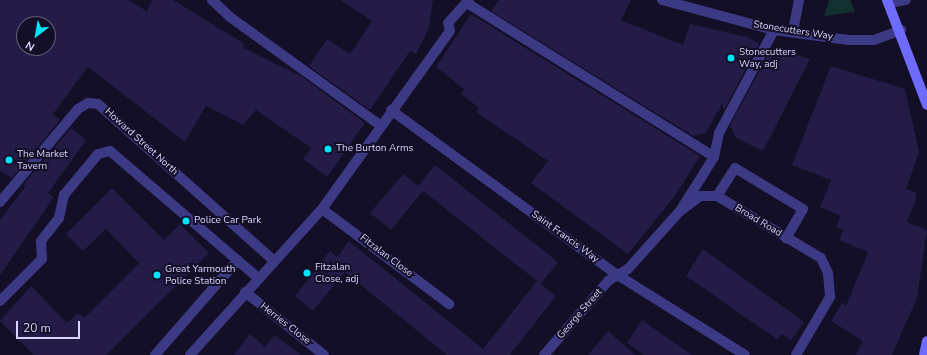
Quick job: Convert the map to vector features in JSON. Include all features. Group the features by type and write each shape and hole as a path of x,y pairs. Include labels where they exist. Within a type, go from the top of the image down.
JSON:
{"main road":[{"path":"888,1 924,90 927,104"},
{"path":"924,355 927,340"}],"street":[{"path":"212,0 230,17 382,126"},
{"name":"Stonecutters Way","path":"662,0 774,30 874,40 901,30"},
{"path":"793,32 799,0"},
{"path":"888,1 906,0"},
{"path":"190,355 245,292 322,209 450,31 448,22 468,2 714,157"},
{"path":"616,274 628,269 679,212 714,157 719,133 774,30"},
{"name":"Howard Street North","path":"0,202 78,109 88,103 98,104 274,261"},
{"name":"Saint Francis Way","path":"392,110 616,274 744,355"},
{"path":"0,301 42,259 41,241 59,218 64,195 98,154 110,151 258,278"},
{"path":"679,212 700,196 717,196 735,168 803,209 786,238"},
{"name":"Broad Road","path":"717,196 821,258 832,285 830,296 796,355"},
{"name":"Fitzalan Close","path":"322,209 449,304"},
{"path":"155,355 238,260"},
{"name":"George Street","path":"544,355 616,274"},
{"name":"Herries Close","path":"245,292 324,355"}],"green space":[{"path":"829,0 850,0 855,12 824,16"}],"building":[{"path":"0,0 128,0 147,11 152,0 173,0 245,44 243,48 301,76 365,123 327,177 303,159 311,148 256,110 243,125 206,106 185,142 88,67 53,114 60,120 12,178 0,171"},
{"path":"340,0 433,0 429,28 416,54 410,51 370,110 309,66 327,39 350,54 372,21"},
{"path":"499,0 631,0 621,20 683,45 690,24 748,37 759,44 724,110 722,104 706,133 693,136 491,11"},
{"path":"471,14 700,156 674,197 628,254 531,183 548,161 476,112 479,108 461,94 464,89 436,67"},
{"path":"772,48 810,59 763,151 735,137 730,125"},
{"path":"831,66 905,89 919,152 906,189 915,192 916,199 907,222 927,230 917,298 892,355 856,355 863,341 831,321 842,303 846,306 868,252 839,240 843,230 836,227 841,216 820,207 831,180 792,165"},
{"path":"71,128 86,140 48,193 54,197 0,275 0,220 26,186 23,185"},
{"path":"435,165 558,262 541,284 423,191 391,230 370,213 403,174 418,186"},
{"name":"Great Yarmouth Police Station","path":"112,188 164,240 180,224 209,253 106,355 34,355 0,321 31,286 67,323 78,313 84,318 139,263 106,229 83,251 66,234"},
{"path":"349,241 483,349 537,281 556,296 510,355 447,355 345,272 313,311 295,296 330,251 337,257"},
{"path":"703,249 804,322 791,340 781,334 778,340 686,276"},
{"path":"642,320 692,355 644,355 627,343"},
{"path":"608,331 635,355 588,355"},
{"path":"250,334 265,347 274,335 301,355 234,355"}],"place":[{"name":"Stonecutters Way, adj","path":"731,58"},
{"name":"The Burton Arms","path":"328,149"},
{"name":"The Market Tavern","path":"9,160"},
{"name":"Police Car Park","path":"186,221"},
{"name":"Fitzalan Close, adj","path":"307,273"},
{"name":"Great Yarmouth Police Station","path":"157,275"}]}
